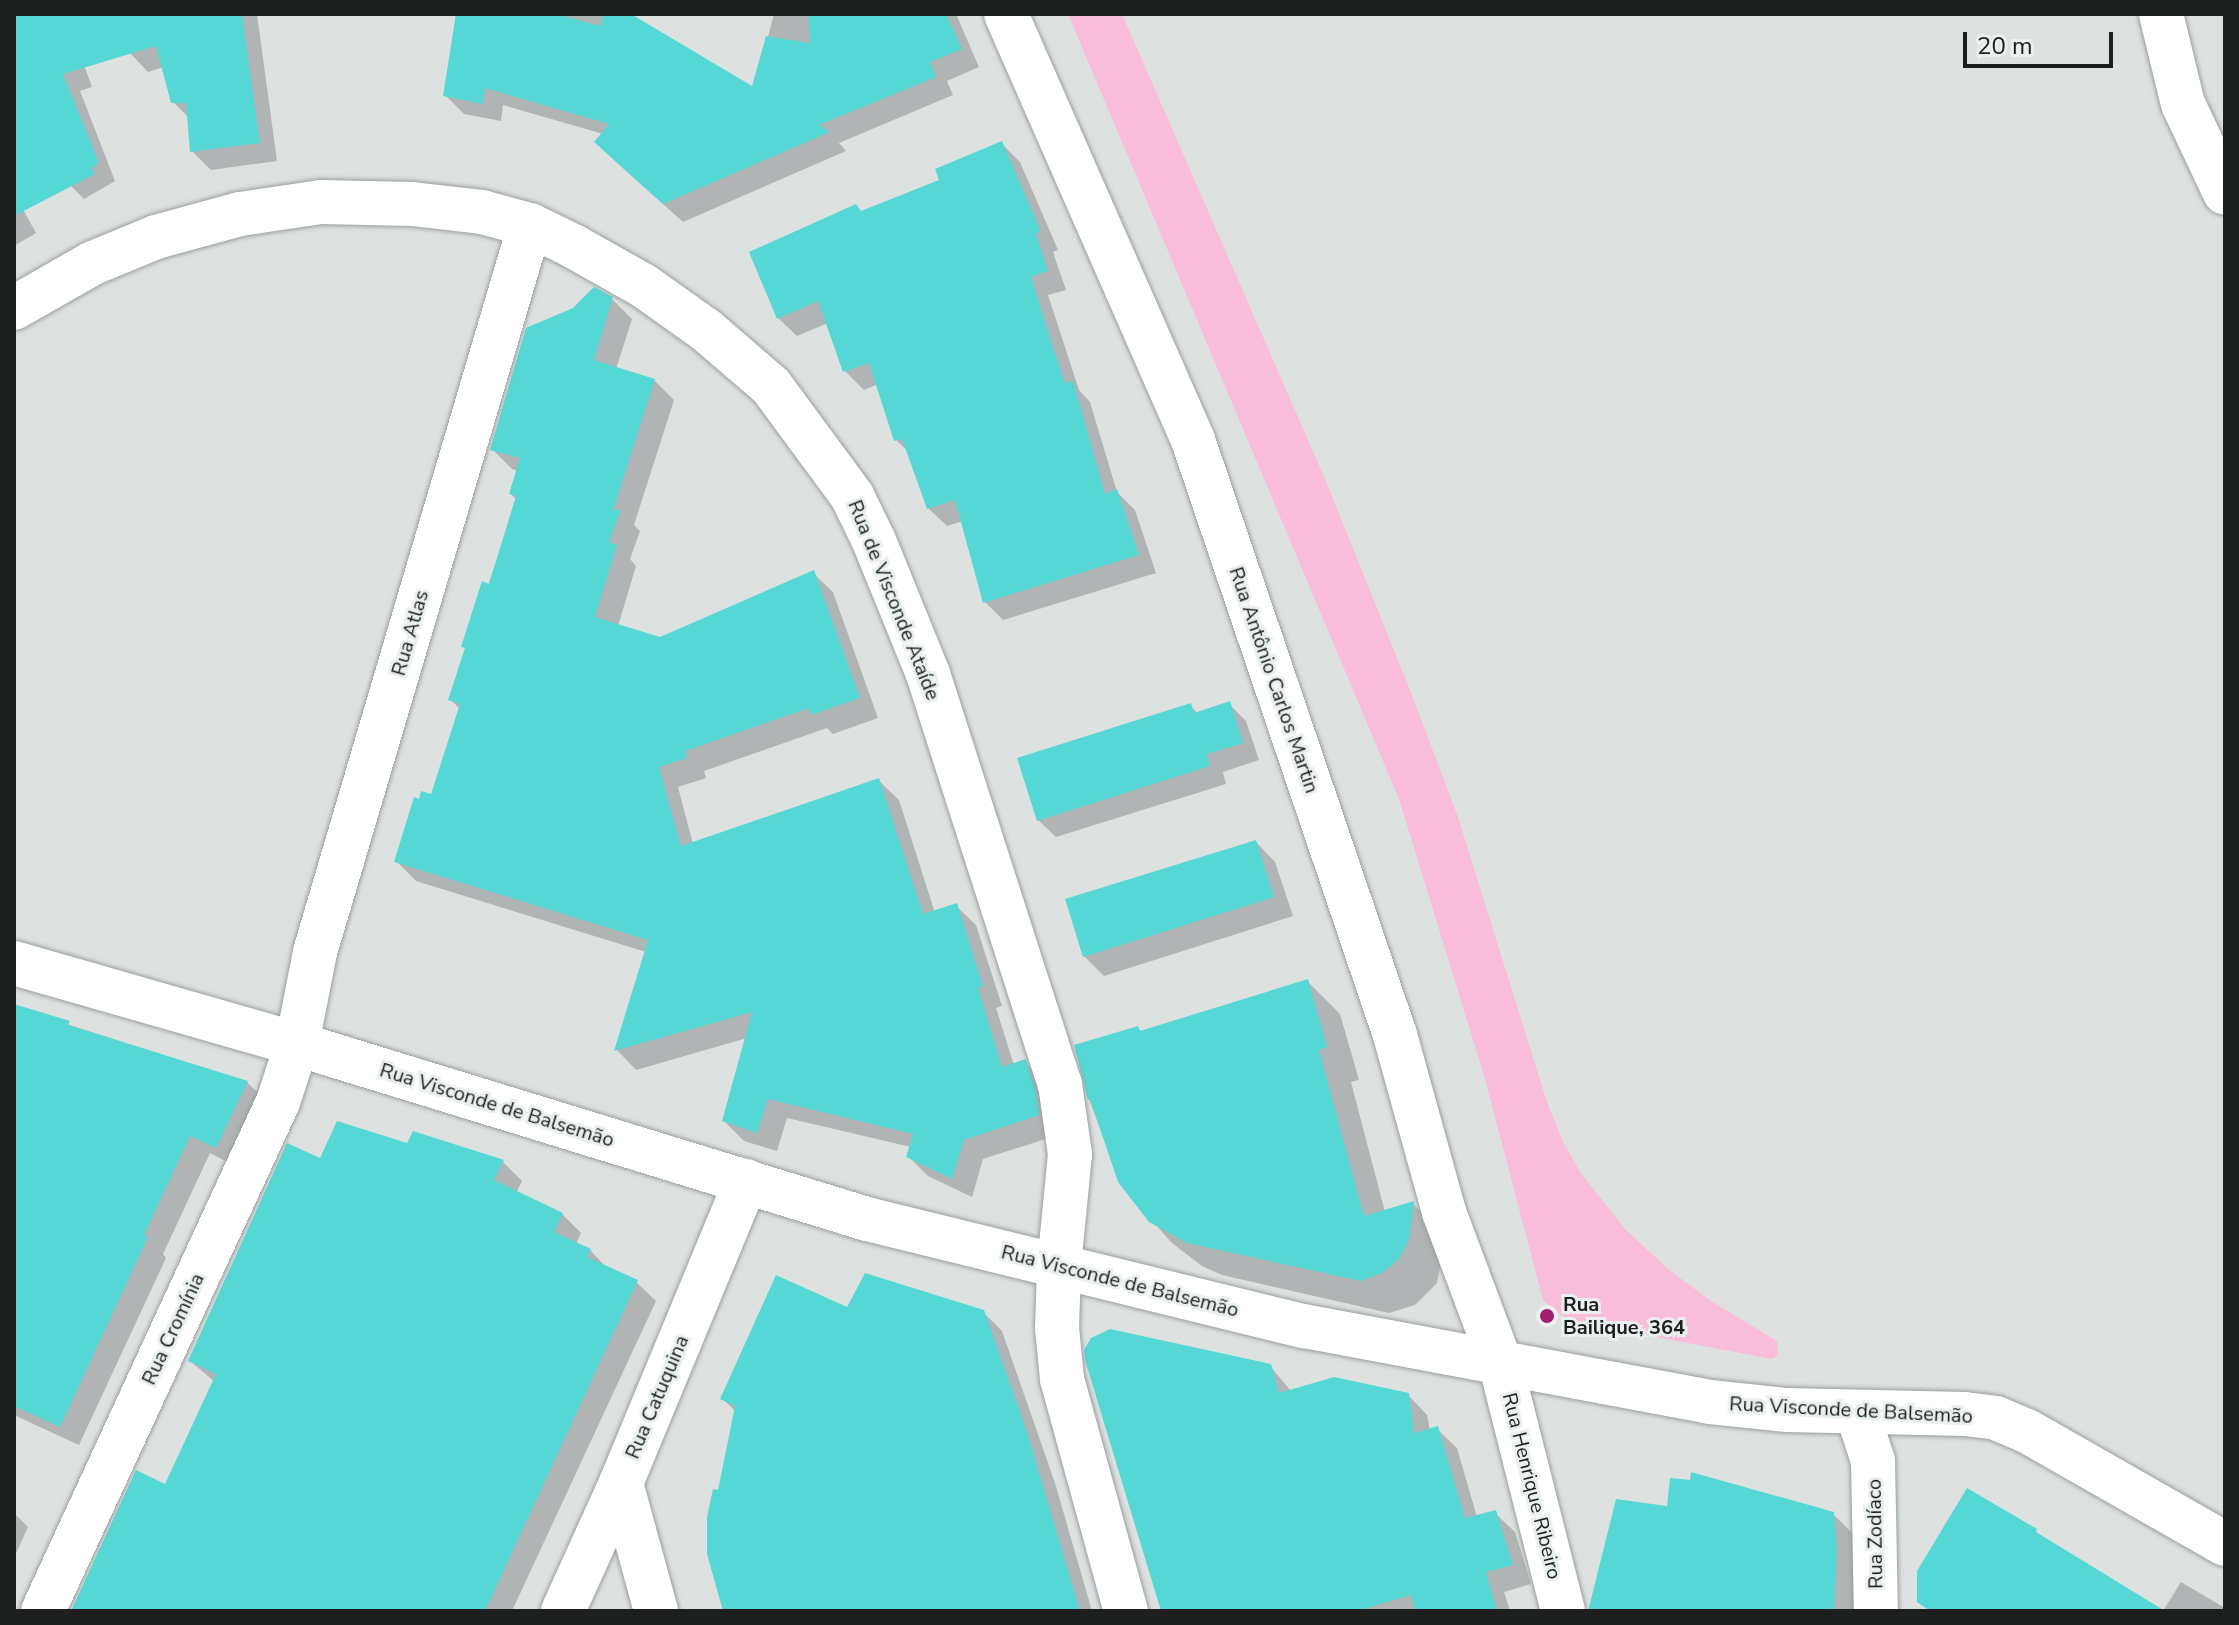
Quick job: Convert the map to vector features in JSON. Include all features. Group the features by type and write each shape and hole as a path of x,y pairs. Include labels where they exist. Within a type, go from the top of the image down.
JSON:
{"street":[{"name":"Rua Antônio Carlos Martin","path":"1006,14 1193,440 1395,1035 1444,1212 1500,1362"},
{"path":"2161,14 2183,104 2225,193"},
{"name":"Rua de Visconde Ataíde","path":"14,308 93,263 156,237 240,214 321,202 412,204 482,212 530,225 644,286 706,330 771,386 852,496 928,674 1060,1084 1070,1154 1059,1266 1057,1328 1062,1379 1126,1611"},
{"name":"Rua Atlas","path":"297,1044 315,952 530,225"},
{"name":"Rua Visconde de Balsemão","path":"14,963 297,1044 867,1219 1304,1326 1710,1402 1788,1410 1996,1418 2027,1431 2225,1544"},
{"name":"Rua Cromínia","path":"43,1611 278,1102 297,1044"},
{"name":"Rua Catuquina","path":"563,1611 621,1483 746,1181"},
{"name":"Rua Henrique Ribeiro","path":"1500,1362 1563,1611"},
{"name":"Rua Zodíaco","path":"1857,1412 1873,1461 1876,1611"},
{"path":"621,1483 656,1611"}],"shaded area":[{"path":"1068,14 1122,14 1325,479 1408,685 1458,817 1546,1099 1563,1142 1580,1172 1625,1229 1668,1269 1711,1301 1777,1341 1778,1355 1772,1359 1567,1320 1543,1300 1485,1079 1399,799"}],"building":[{"path":"14,14 242,14 260,143 190,152 186,103 171,103 156,46 63,74 99,163 91,168 95,174 14,216"},
{"path":"456,14 556,14 600,26 604,14 631,14 752,86 766,36 810,43 808,14 946,14 962,49 930,62 936,77 819,125 830,132 663,204 594,142 609,124 485,88 483,104 443,96"},
{"path":"1002,141 1041,232 1036,233 1048,271 1031,277 1053,347 1065,383 1073,381 1105,494 1117,489 1139,555 983,603 955,500 927,509 902,439 894,441 869,363 843,372 818,301 777,319 749,252 856,204 861,211 939,180 935,169"},
{"path":"594,287 613,297 594,360 655,379 613,511 621,509 609,542 617,545 595,617 660,637 814,570 860,698 811,715 809,708 685,751 687,758 659,767 681,846 879,778 923,914 957,903 983,986 978,988 1002,1067 1026,1059 1036,1090 1039,1115 964,1140 952,1179 906,1157 913,1134 768,1099 757,1133 722,1121 752,1012 614,1051 648,940 394,862 414,797 419,799 421,791 431,794 460,704 448,700 465,648 461,647 482,581 489,584 516,496 509,494 520,458 490,450 526,328 573,308"},
{"path":"1230,701 1243,743 1207,754 1210,766 1037,821 1017,758 1191,703 1194,713"},
{"path":"1256,840 1274,897 1083,957 1065,899"},
{"path":"1308,979 1327,1047 1319,1050 1364,1216 1414,1201 1409,1240 1399,1259 1382,1273 1361,1281 1187,1243 1149,1222 1118,1182 1088,1100 1074,1045 1138,1026 1140,1031"},
{"path":"14,1004 70,1021 68,1025 248,1081 216,1148 190,1136 144,1235 148,1237 60,1427 14,1406"},
{"path":"337,1121 407,1143 413,1131 504,1160 494,1180 563,1213 554,1232 591,1249 587,1257 638,1280 485,1611 71,1611 136,1470 165,1484 216,1374 188,1361 287,1143 320,1158"},
{"path":"865,1273 984,1310 1027,1432 1080,1611 723,1611 707,1554 707,1517 713,1489 718,1490 735,1406 720,1399 776,1275 847,1307"},
{"path":"1110,1329 1271,1364 1279,1393 1334,1377 1409,1393 1414,1433 1438,1426 1465,1518 1496,1510 1513,1565 1486,1572 1497,1611 1415,1611 1411,1595 1357,1611 1161,1611 1085,1360 1084,1350 1091,1338"},
{"path":"1691,1472 1834,1512 1837,1551 1834,1611 1588,1611 1616,1499 1667,1506 1670,1478 1690,1480"},
{"path":"1967,1488 2165,1611 1930,1611 1917,1602 1917,1571"}],"place":[{"name":"Rua Bailique, 364","path":"1547,1316"}]}
